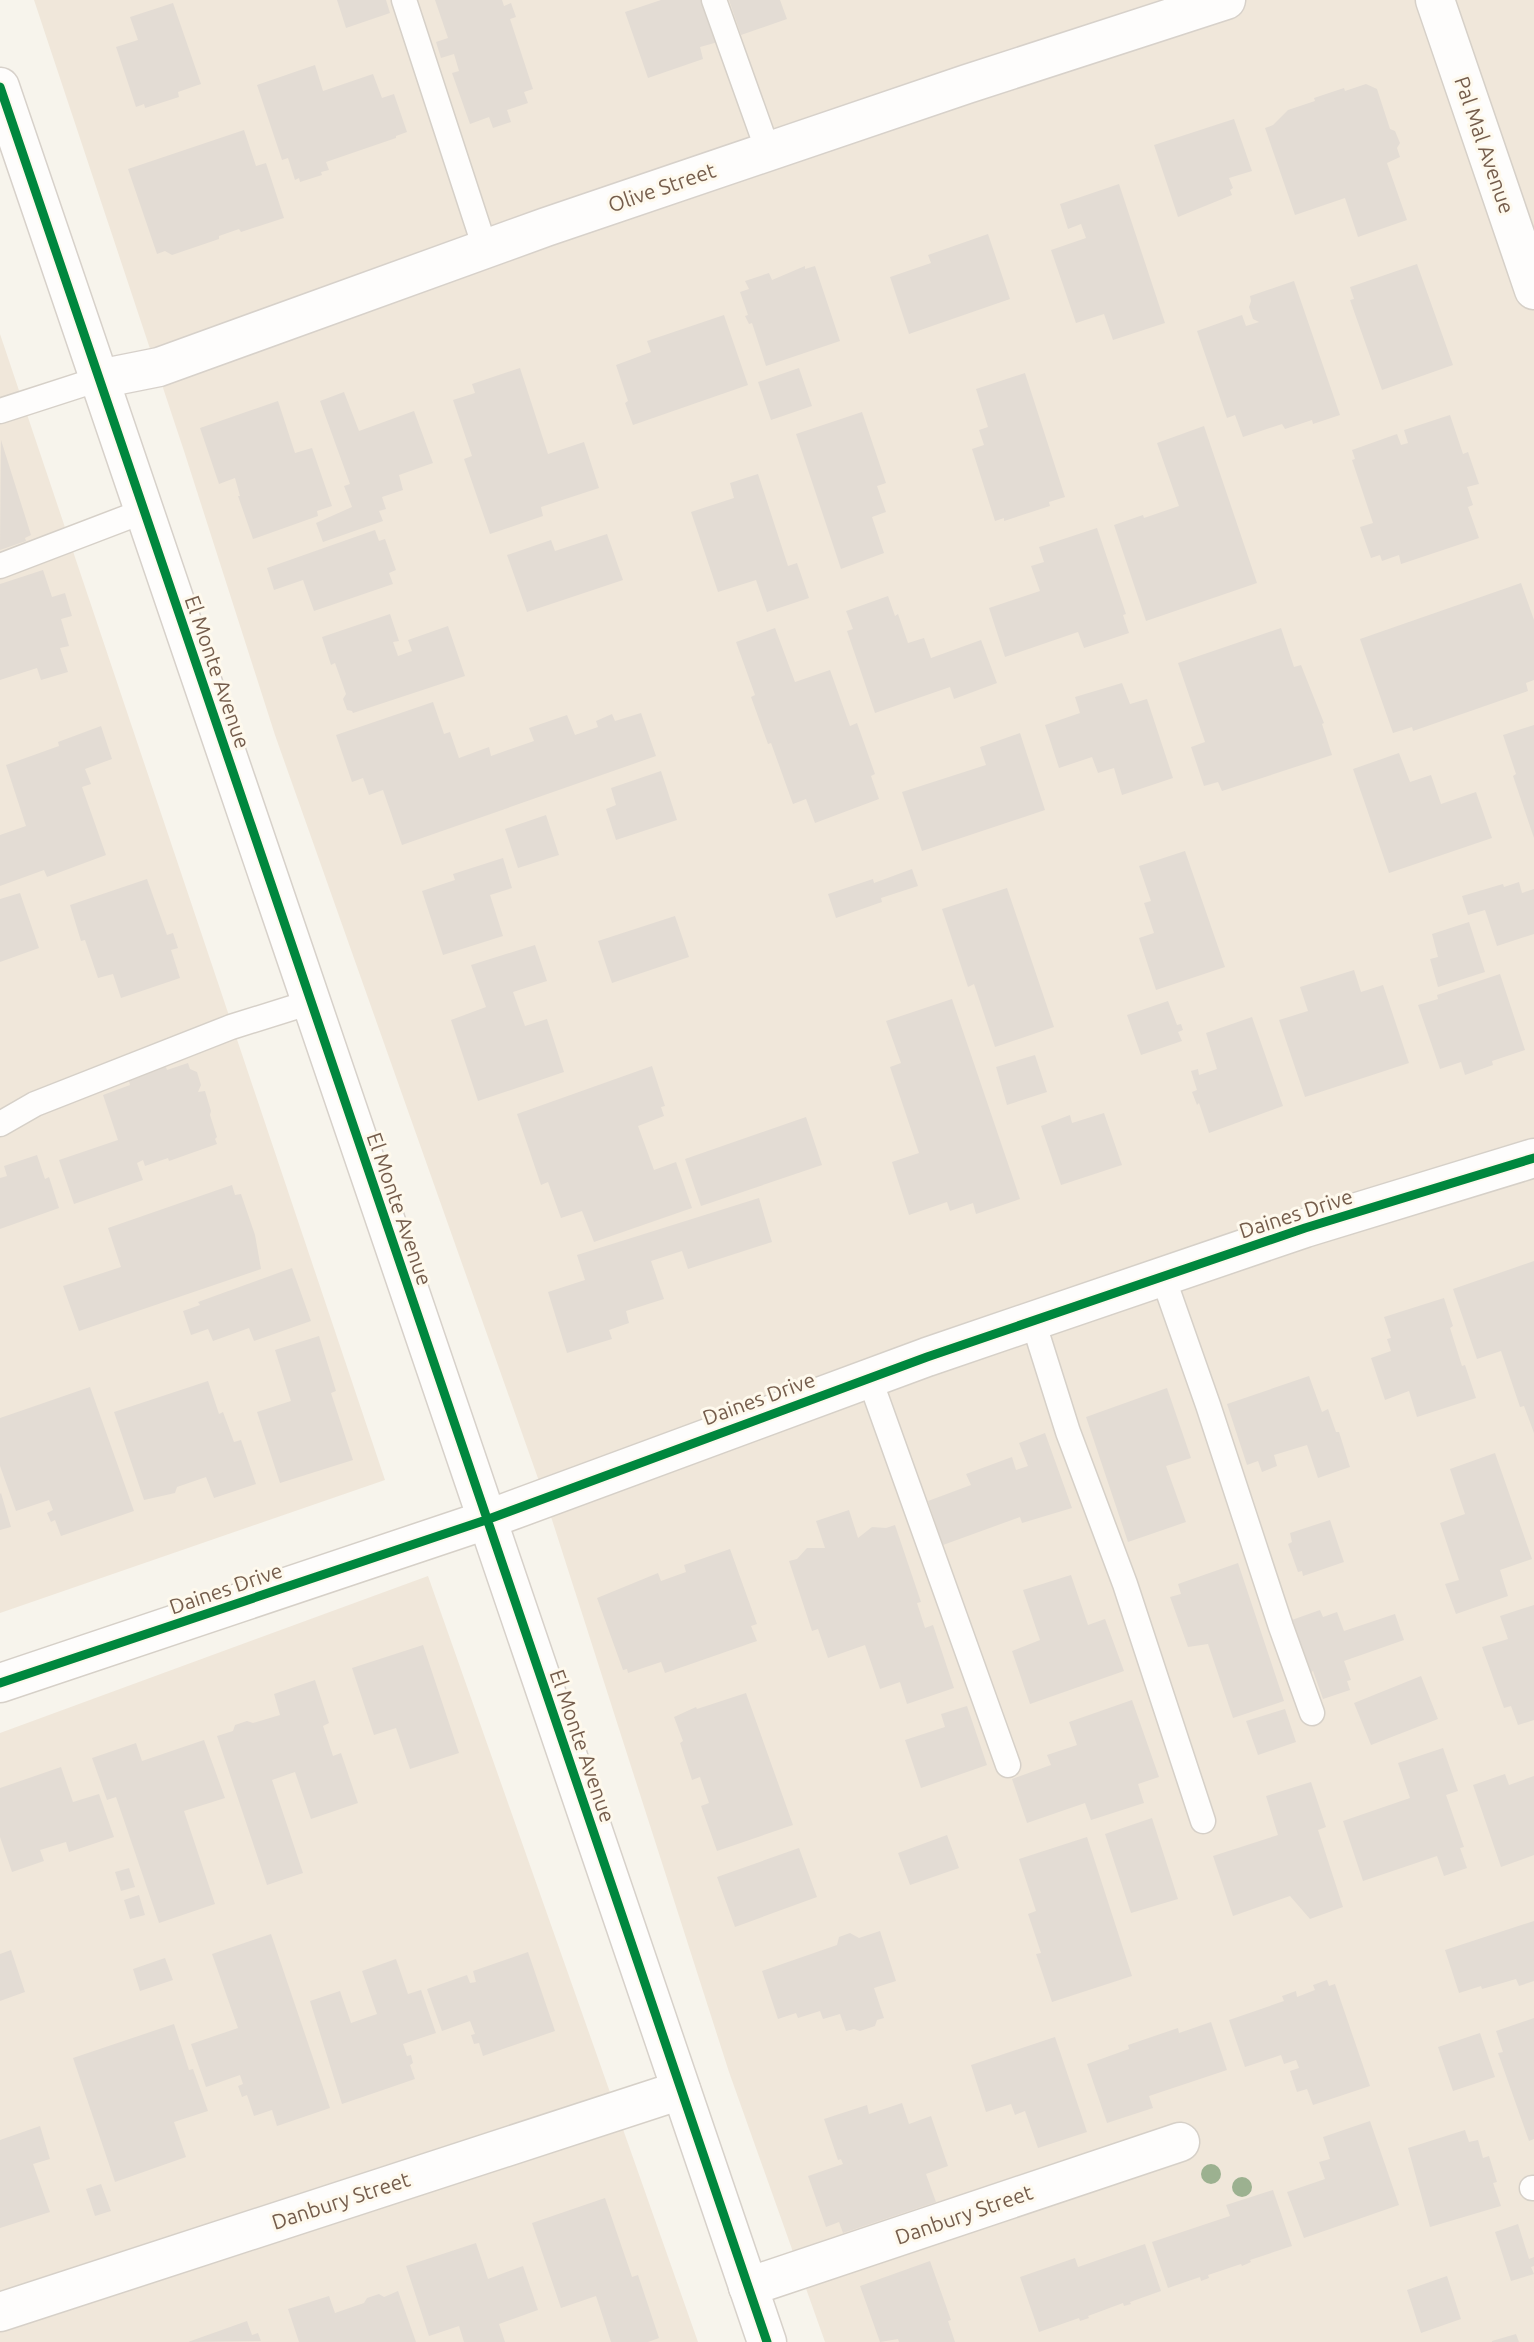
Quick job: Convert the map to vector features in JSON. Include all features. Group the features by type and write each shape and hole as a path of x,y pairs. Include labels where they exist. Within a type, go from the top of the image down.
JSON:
{"street":[{"name":"Olive Street","path":"99,379 159,366 485,248 967,84 1226,0"},
{"name":"Pal Mal Avenue","path":"1435,0 1534,290"},
{"name":"El Monte Avenue","path":"0,88 767,2342"},
{"name":"Daines Drive","path":"0,1683 486,1520 869,1377 1305,1228 1534,1158"},
{"name":"Danbury Street","path":"0,2312 681,2090"},
{"name":"Danbury Street","path":"748,2287 1180,2142"}],"lane":[{"path":"404,0 485,248"},
{"path":"714,0 768,152"},
{"path":"0,411 99,379"},
{"path":"0,566 144,511"},
{"path":"0,1124 34,1104 231,1027 311,1002"},
{"path":"1163,1277 1280,1627 1312,1713"},
{"path":"1033,1321 1068,1432 1125,1584 1203,1821"},
{"path":"869,1377 1008,1765"}],"shaded area":[{"path":"34,0 1534,0 1534,2342 825,2342 729,2072 546,1501 275,735"},
{"path":"0,334 385,1480 0,1613"},
{"path":"428,1576 698,2342 0,2342 0,1733"}],"building":[{"path":"337,0 386,0 390,13 346,28"},
{"path":"435,0 502,0 504,6 511,3 516,17 510,19 533,89 524,92 528,103 507,110 511,122 493,128 489,117 470,124 452,73 459,71 454,54 441,58 436,42 448,38"},
{"path":"661,0 702,0 718,42 700,47 703,59 648,78 625,12"},
{"path":"729,0 780,0 787,19 741,35"},
{"path":"173,3 201,84 178,92 179,97 145,108 144,104 136,107 116,47 138,40 130,17"},
{"path":"315,65 323,91 373,74 382,98 394,94 407,132 326,162 329,170 300,182 299,178 295,180 288,158 282,160 257,85"},
{"path":"1366,84 1377,89 1390,129 1395,131 1400,143 1397,148 1400,157 1387,163 1407,220 1358,237 1345,198 1295,215 1265,128 1273,125 1288,110 1315,101 1314,98"},
{"path":"1234,119 1252,171 1229,178 1233,188 1230,190 1232,195 1178,217 1154,145"},
{"path":"244,130 256,166 266,163 284,218 241,232 239,229 172,255 165,251 157,254 128,169"},
{"path":"1119,184 1165,323 1113,340 1104,314 1076,323 1051,250 1086,238 1081,224 1068,229 1060,204"},
{"path":"988,234 1010,299 909,334 890,277 931,263 928,255"},
{"path":"1417,264 1453,365 1382,390 1350,300 1354,299 1350,287"},
{"path":"805,266 805,269 815,266 840,341 766,366 752,323 749,324 745,316 748,315 740,292 749,289 745,281 769,273 772,280"},
{"path":"1294,281 1340,415 1285,429 1282,424 1243,437 1235,415 1227,418 1197,331 1242,315 1246,326 1259,322 1253,319 1249,307 1250,296"},
{"path":"724,315 748,385 633,425 616,365 651,352 647,341"},
{"path":"520,368 548,454 584,442 599,488 541,507 543,516 490,534 464,459 472,456 453,400 475,393 472,384"},
{"path":"799,368 812,406 771,420 758,382"},
{"path":"1025,373 1065,497 1049,502 1050,506 1004,521 1004,518 995,521 972,449 984,445 979,430 988,427 976,389"},
{"path":"344,392 359,431 414,411 433,463 399,475 403,490 382,497 386,509 379,511 383,521 323,542 316,523 352,507 344,486 350,484 320,401"},
{"path":"278,401 295,453 312,448 332,506 317,511 318,516 253,539 238,496 235,478 219,484 200,428"},
{"path":"862,412 886,483 877,486 886,512 872,517 884,553 841,569 796,434"},
{"path":"1450,415 1463,454 1468,452 1479,484 1467,487 1473,505 1468,507 1479,538 1401,564 1399,555 1382,561 1380,555 1371,558 1360,527 1373,523 1352,460 1355,459 1352,450 1397,434 1401,445 1408,443 1404,430"},
{"path":"1204,426 1257,583 1146,621 1114,525 1179,506 1157,443"},
{"path":"1,440 31,535 25,538 26,541 0,550"},
{"path":"758,474 788,566 797,563 809,598 767,612 756,580 718,592 691,512 734,498 730,483"},
{"path":"1097,528 1126,614 1123,615 1129,633 1084,648 1078,632 1005,657 989,608 1040,591 1031,566 1044,562 1039,547"},
{"path":"375,530 379,541 385,539 396,570 389,573 393,584 314,611 303,580 274,590 267,568"},
{"path":"607,534 623,580 527,612 507,555 551,540 555,551"},
{"path":"43,570 52,597 65,593 72,616 61,619 69,646 60,648 68,672 41,680 37,668 0,680 0,584"},
{"path":"1521,583 1534,620 1534,680 1526,683 1528,691 1413,731 1412,727 1393,733 1360,639"},
{"path":"888,596 895,616 898,614 908,643 924,638 931,658 981,640 997,683 954,699 950,687 875,713 847,631 853,629 846,611"},
{"path":"390,614 399,641 393,642 398,656 412,651 408,640 448,626 465,676 353,713 347,710 343,699 346,694 335,663 331,665 322,637"},
{"path":"775,628 795,682 830,670 850,726 857,723 875,774 871,776 879,799 815,823 806,799 793,804 751,697 755,695 736,642"},
{"path":"1281,628 1294,667 1301,665 1324,723 1322,724 1332,755 1222,791 1218,782 1204,786 1191,747 1205,742 1178,663"},
{"path":"1122,683 1130,704 1147,699 1173,778 1122,795 1114,768 1098,773 1092,757 1059,768 1045,725 1080,713 1075,697"},
{"path":"433,702 444,734 450,732 459,758 489,747 491,756 534,741 529,728 567,715 575,735 598,727 596,721 612,714 615,721 641,713 656,756 402,845 383,790 369,795 363,778 352,782 336,735"},
{"path":"1534,725 1534,838 1513,776 1516,774 1503,735"},
{"path":"101,726 112,759 85,769 91,784 82,787 106,855 47,877 44,870 0,886 0,835 26,826 6,765 59,746 58,742"},
{"path":"1020,733 1045,810 922,851 902,792 986,765 980,747"},
{"path":"1399,753 1410,782 1431,775 1441,804 1476,792 1492,838 1389,873 1353,769"},
{"path":"661,771 677,820 616,840 606,809 616,805 611,788"},
{"path":"546,815 559,855 518,868 505,829"},
{"path":"1185,851 1225,967 1156,990 1139,938 1154,933 1144,903 1151,901 1139,866"},
{"path":"503,858 512,888 490,895 503,936 443,955 422,891 455,880 453,874"},
{"path":"912,869 918,886 881,898 882,902 836,918 828,894 873,879 874,883"},
{"path":"147,879 167,935 173,933 178,948 171,950 180,978 121,998 113,974 98,978 85,940 81,941 70,905"},
{"path":"1519,882 1522,893 1534,889 1534,934 1497,946 1485,910 1468,915 1462,896"},
{"path":"1007,888 1054,1027 995,1047 974,984 968,987 942,909"},
{"path":"20,893 39,948 0,962 0,899"},
{"path":"675,916 689,957 612,983 598,941"},
{"path":"1469,922 1485,972 1438,987 1430,959 1438,957 1432,934"},
{"path":"535,945 547,981 513,992 525,1026 547,1019 564,1072 478,1101 451,1020 486,1007 471,965"},
{"path":"1354,970 1361,992 1383,985 1409,1063 1305,1097 1279,1020 1308,1011 1300,987"},
{"path":"1500,974 1525,1050 1492,1061 1493,1065 1465,1075 1461,1062 1440,1069 1418,1005 1438,999 1437,995"},
{"path":"952,999 1020,1199 976,1214 973,1203 950,1211 947,1202 909,1215 892,1162 919,1153 890,1067 901,1063 886,1021"},
{"path":"1168,1001 1177,1025 1181,1024 1183,1030 1178,1032 1182,1041 1141,1055 1127,1015"},
{"path":"1252,1017 1283,1106 1209,1133 1199,1103 1197,1105 1192,1092 1197,1090 1191,1071 1198,1069 1199,1075 1217,1069 1206,1033"},
{"path":"1035,1055 1047,1092 1007,1105 996,1067"},
{"path":"188,1063 190,1069 197,1072 201,1085 198,1092 205,1091 217,1144 169,1161 168,1158 145,1166 143,1160 137,1163 143,1180 74,1204 59,1160 118,1140 103,1095 130,1085 128,1077 165,1064 167,1070"},
{"path":"652,1066 665,1106 661,1107 664,1116 638,1126 654,1170 676,1162 692,1208 594,1242 582,1211 561,1218 548,1182 541,1185 517,1114"},
{"path":"1104,1113 1122,1165 1061,1185 1041,1126 1070,1115 1072,1123"},
{"path":"806,1117 822,1165 701,1206 685,1159"},
{"path":"37,1155 45,1179 49,1177 59,1208 0,1229 0,1178 7,1176 4,1166"},
{"path":"232,1185 235,1195 241,1194 255,1235 261,1269 79,1331 63,1286 121,1267 108,1228"},
{"path":"759,1198 772,1242 688,1269 682,1251 651,1261 664,1299 626,1311 629,1323 609,1330 612,1339 567,1353 548,1292 585,1280 577,1255"},
{"path":"1534,1261 1534,1433 1524,1406 1520,1407 1501,1351 1477,1359 1453,1289"},
{"path":"292,1268 311,1321 254,1341 249,1328 213,1341 208,1329 191,1335 183,1311 200,1305 198,1302"},
{"path":"1444,1298 1462,1366 1465,1365 1476,1398 1417,1417 1409,1391 1385,1400 1371,1358 1391,1351 1387,1339 1391,1338 1384,1317"},
{"path":"319,1336 336,1391 331,1393 353,1460 280,1483 257,1412 291,1401 275,1350"},
{"path":"1309,1376 1322,1412 1328,1409 1336,1432 1339,1432 1350,1467 1318,1478 1307,1445 1274,1455 1277,1466 1262,1472 1258,1461 1247,1465 1227,1404"},
{"path":"208,1381 219,1414 223,1412 234,1442 241,1440 256,1484 214,1498 206,1477 177,1487 175,1493 144,1500 114,1412"},
{"path":"90,1387 134,1511 61,1536 55,1520 51,1522 47,1513 53,1510 49,1500 16,1511 0,1466 0,1418"},
{"path":"1167,1388 1191,1458 1166,1466 1186,1522 1128,1542 1086,1417"},
{"path":"1045,1433 1072,1508 1022,1523 1020,1517 943,1545 928,1501 971,1485 966,1474 1012,1457 1016,1470 1028,1466 1019,1443"},
{"path":"1495,1453 1532,1559 1500,1570 1508,1596 1456,1614 1445,1584 1459,1580 1440,1523 1465,1514 1450,1469"},
{"path":"0,1494 11,1527 0,1530"},
{"path":"849,1510 858,1538 872,1527 886,1528 895,1525 921,1602 917,1603 925,1628 933,1625 954,1688 907,1704 900,1682 880,1689 865,1645 828,1658 818,1629 812,1631 789,1561 797,1559 807,1548 825,1548 816,1521"},
{"path":"1330,1520 1344,1562 1303,1576 1302,1571 1298,1572 1288,1544 1292,1542 1290,1533"},
{"path":"730,1549 757,1624 751,1626 757,1641 665,1673 661,1662 628,1673 627,1669 623,1670 597,1598 658,1573 661,1581 686,1572 684,1565"},
{"path":"1238,1563 1284,1701 1233,1718 1208,1644 1188,1647 1170,1597 1181,1594 1178,1584"},
{"path":"1071,1575 1088,1625 1105,1619 1124,1671 1030,1704 1012,1651 1040,1640 1023,1590"},
{"path":"1534,1605 1534,1720 1518,1725 1511,1706 1504,1708 1482,1647 1508,1639 1500,1616"},
{"path":"1320,1610 1323,1617 1337,1612 1344,1631 1395,1614 1404,1640 1344,1661 1351,1680 1347,1681 1350,1690 1323,1699 1313,1671 1307,1674 1289,1621"},
{"path":"423,1645 459,1753 410,1769 396,1728 374,1735 352,1668"},
{"path":"1421,1676 1438,1719 1371,1745 1354,1703"},
{"path":"315,1680 329,1723 323,1726 333,1756 341,1753 358,1803 311,1819 295,1772 272,1780 303,1873 267,1885 217,1736 233,1731 235,1725 247,1721 253,1723 280,1715 274,1694"},
{"path":"746,1693 793,1825 717,1851 701,1806 709,1803 700,1777 692,1780 674,1717 696,1707 697,1709"},
{"path":"1132,1700 1159,1777 1138,1784 1144,1803 1091,1820 1085,1803 1027,1823 1012,1779 1051,1765 1047,1755 1077,1745 1069,1722"},
{"path":"967,1706 987,1765 921,1788 905,1740 945,1727 941,1714"},
{"path":"1285,1709 1296,1742 1258,1755 1246,1721"},
{"path":"204,1740 225,1798 184,1811 215,1904 159,1923 116,1797 107,1800 92,1758 136,1743 142,1761"},
{"path":"1443,1748 1458,1791 1446,1795 1464,1847 1460,1848 1467,1868 1444,1876 1437,1856 1363,1881 1343,1821 1410,1798 1398,1763"},
{"path":"61,1767 73,1802 99,1794 114,1837 69,1852 66,1842 40,1850 44,1861 12,1872 0,1837 0,1788"},
{"path":"1505,1774 1509,1785 1534,1776 1534,1855 1501,1867 1473,1785"},
{"path":"1311,1782 1326,1827 1318,1830 1343,1907 1310,1919 1290,1896 1233,1916 1213,1856 1278,1835 1266,1796"},
{"path":"1152,1818 1178,1899 1131,1913 1105,1834"},
{"path":"947,1835 959,1868 910,1885 898,1853"},
{"path":"1087,1837 1132,1976 1052,2002 1036,1954 1041,1953 1028,1914 1036,1911 1019,1859"},
{"path":"799,1848 817,1897 735,1927 717,1877"},
{"path":"129,1868 135,1887 121,1891 115,1872"},
{"path":"139,1895 145,1915 130,1919 124,1900"},
{"path":"1534,1921 1534,1981 1519,1986 1516,1979 1459,1993 1445,1950"},
{"path":"880,1931 896,1981 874,1988 884,2018 877,2020 875,2026 860,2031 846,2031 840,2014 823,2019 820,2011 798,2018 796,2013 778,2019 762,1971 837,1945 839,1937 850,1933 859,1938"},
{"path":"271,1934 330,2108 277,2126 272,2110 254,2116 247,2095 242,2097 238,2086 243,2084 240,2075 206,2087 191,2044 238,2028 212,1954"},
{"path":"11,1950 25,1992 0,2001 0,1954"},
{"path":"528,1952 555,2031 483,2056 479,2043 474,2044 471,2035 475,2034 470,2021 442,2031 427,1989 467,1975 470,1983 476,1982 473,1971"},
{"path":"165,1958 173,1980 140,1991 133,1969"},
{"path":"396,1959 408,1994 421,1990 436,2033 403,2044 407,2056 411,2055 413,2063 410,2065 415,2079 342,2104 310,2001 340,1991 351,2023 377,2014 362,1971"},
{"path":"1327,1980 1329,1986 1335,1984 1370,2086 1313,2105 1307,2089 1297,2092 1290,2071 1299,2068 1296,2060 1284,2064 1281,2055 1245,2067 1229,2020 1284,2001 1282,1996 1296,1991 1297,1997 1315,1990 1313,1985"},
{"path":"1534,2018 1534,2139 1529,2141 1498,2053 1503,2052 1496,2031"},
{"path":"1211,2022 1227,2070 1149,2096 1153,2108 1107,2123 1087,2064 1129,2049 1128,2045 1178,2028 1179,2033"},
{"path":"174,2024 189,2070 193,2069 208,2111 174,2122 186,2157 115,2182 73,2058"},
{"path":"1480,2033 1495,2077 1453,2091 1438,2047"},
{"path":"1055,2037 1087,2132 1038,2148 1025,2111 1015,2115 1011,2104 986,2112 971,2065"},
{"path":"902,2103 909,2124 931,2116 948,2166 926,2174 936,2202 843,2233 839,2222 826,2227 808,2176 843,2164 841,2159 838,2160 824,2119 867,2105 869,2114"},
{"path":"1370,2121 1399,2205 1304,2238 1287,2192 1325,2179 1319,2162 1330,2159 1323,2137"},
{"path":"40,2126 50,2159 33,2164 50,2212 0,2228 0,2140"},
{"path":"1465,2130 1469,2142 1478,2140 1483,2158 1489,2156 1497,2182 1493,2183 1501,2206 1430,2227 1408,2148"},
{"path":"101,2184 111,2211 95,2216 86,2189"},
{"path":"1273,2190 1292,2246 1250,2260 1251,2262 1242,2266 1241,2264 1208,2275 1209,2278 1201,2281 1200,2277 1168,2288 1152,2242 1230,2216 1226,2205"},
{"path":"605,2198 632,2277 638,2275 659,2338 648,2342 611,2342 596,2296 561,2308 532,2223"},
{"path":"1518,2224 1529,2259 1534,2257 1534,2266 1531,2267 1534,2274 1511,2281 1495,2232"},
{"path":"476,2243 488,2279 523,2266 538,2310 499,2324 505,2342 464,2342 459,2326 429,2336 406,2266"},
{"path":"1145,2244 1161,2291 1130,2302 1131,2304 1124,2306 1123,2303 1088,2316 1089,2318 1080,2321 1079,2318 1039,2332 1020,2277 1075,2258 1078,2267"},
{"path":"930,2261 951,2320 948,2321 955,2342 899,2342 898,2339 880,2342 860,2286"},
{"path":"1447,2276 1461,2319 1421,2333 1407,2290"},
{"path":"398,2291 416,2342 299,2342 288,2309 329,2296 335,2313 364,2303 367,2298 379,2294 384,2297"},
{"path":"247,2321 252,2335 258,2333 261,2341 188,2342"},
{"path":"1516,2334 1519,2342 1492,2342 1492,2341"}],"cycle path":[{"path":"0,87 767,2342"},
{"path":"0,1683 486,1520 927,1357 1305,1228 1534,1158"}]}
